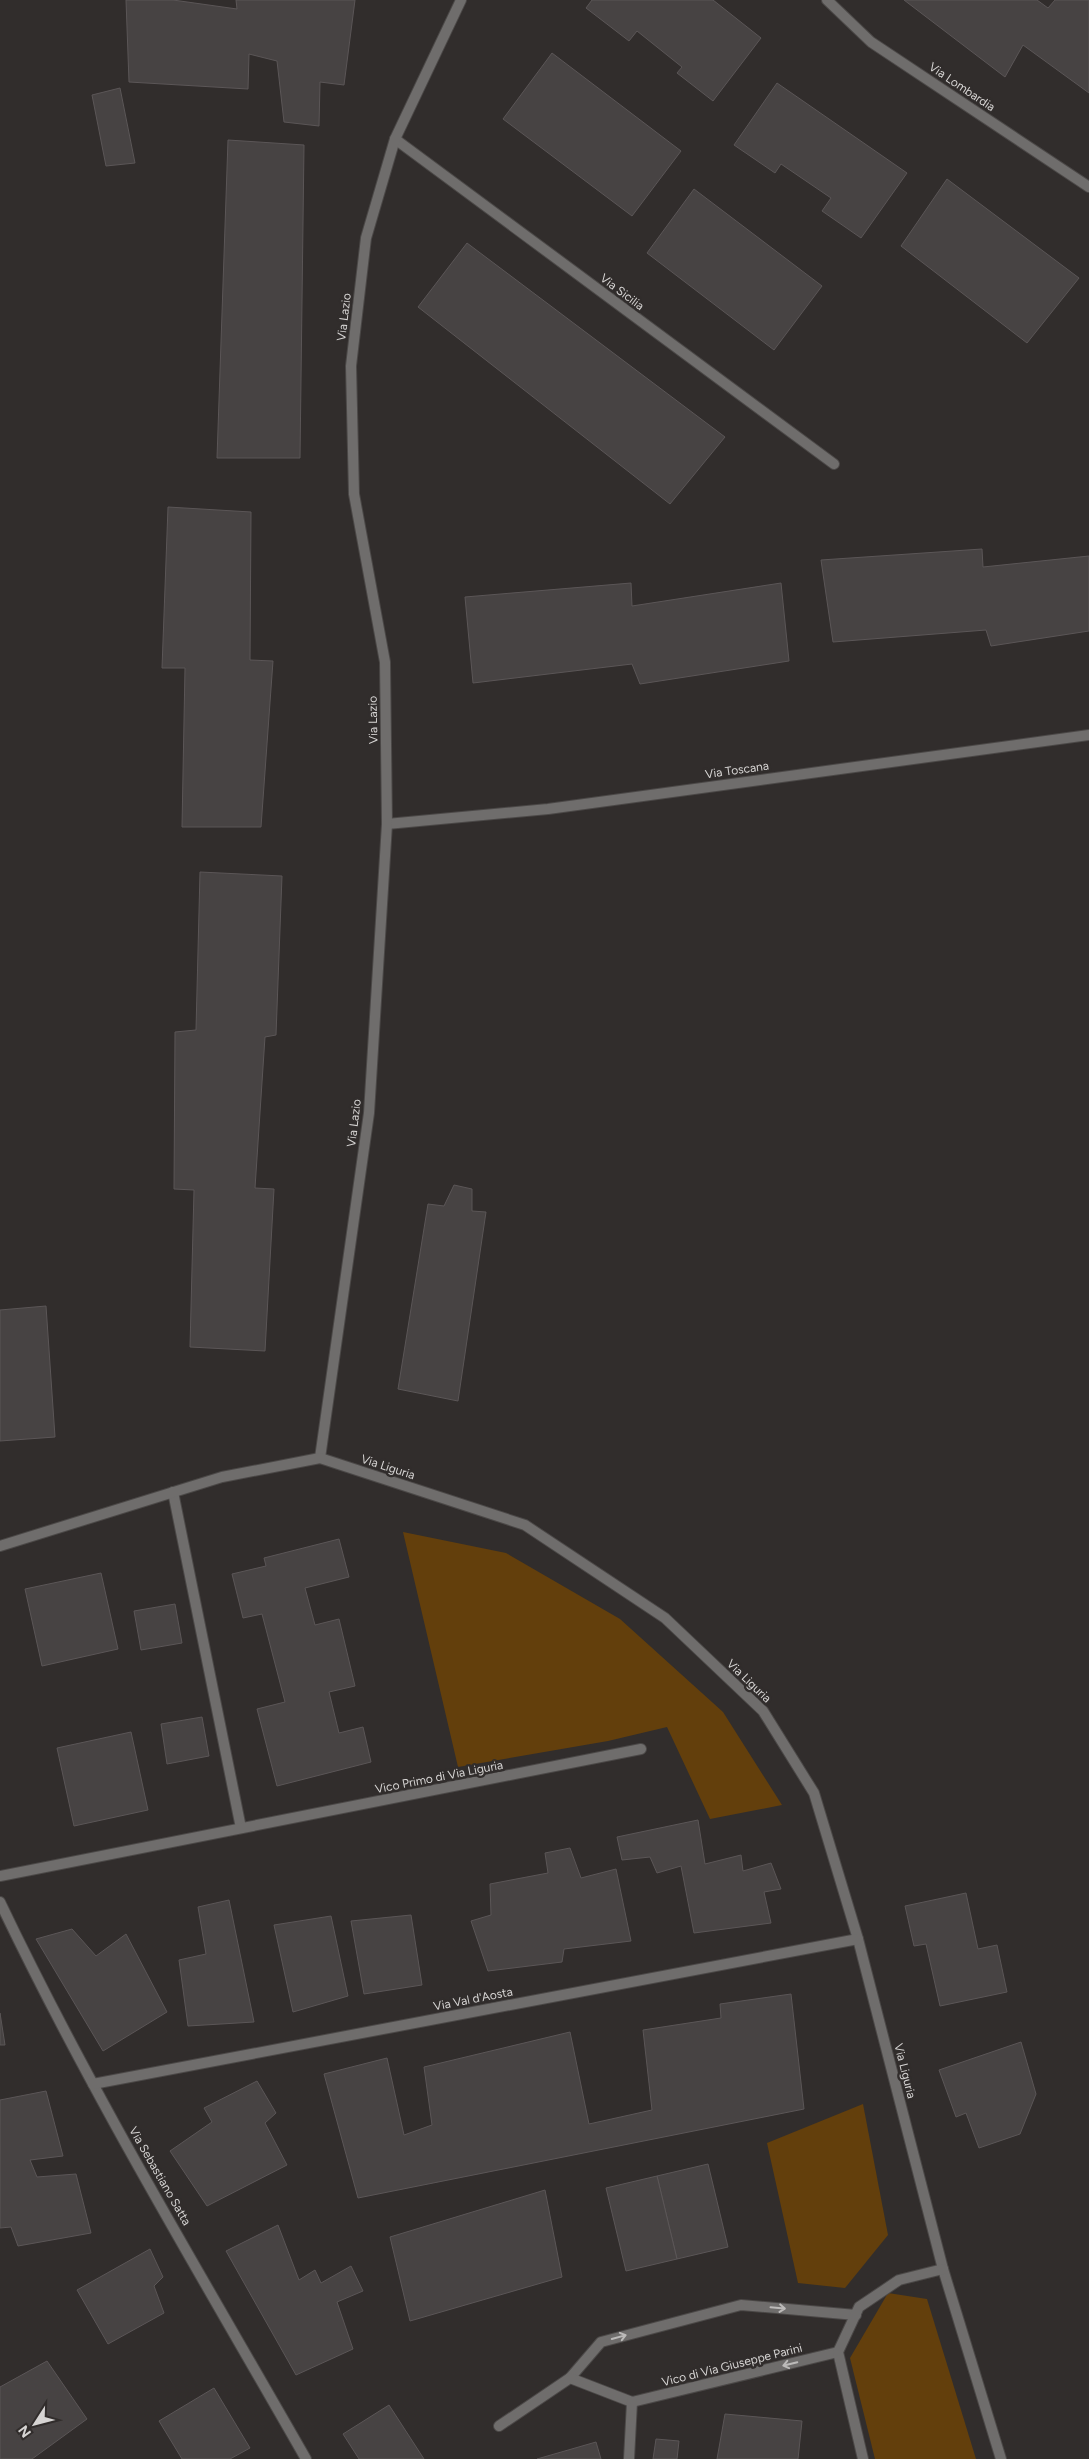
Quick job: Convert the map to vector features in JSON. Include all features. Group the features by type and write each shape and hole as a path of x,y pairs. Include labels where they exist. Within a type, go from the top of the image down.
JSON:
{"street":[{"name":"Via Lazio","path":"320,1458 369,1113 387,824 385,662 354,494 351,366 366,238 395,139 461,0"},
{"name":"Via Lombardia","path":"827,0 871,42 1089,187"},
{"name":"Via Sicilia","path":"395,139 834,464"},
{"name":"Via Toscana","path":"387,824 548,809 1089,735"},
{"name":"Via Liguria","path":"0,1546 222,1477 320,1458 525,1525 665,1618 762,1711 814,1793 858,1939 943,2269 1001,2459"},
{"path":"173,1492 241,1828"},
{"name":"Vico Primo di Via Liguria","path":"0,1876 641,1749"},
{"name":"Via Sebastiano Satta","path":"0,1902 38,1982 93,2084 306,2459"},
{"name":"Via Val d'Aosta","path":"93,2084 858,1939"},
{"path":"863,2459 838,2352 859,2308 899,2280 943,2269"},
{"path":"499,2426 570,2378 601,2342 741,2305 856,2316"},
{"name":"Vico di Via Giuseppe Parini","path":"632,2402 838,2352"},
{"path":"570,2378 632,2402 629,2459"}],"shaded area":[{"path":"403,1532 506,1553 620,1619 723,1712 782,1805 710,1819 667,1727 608,1741 458,1767"},
{"path":"863,2104 888,2235 845,2288 798,2283 767,2143"},
{"path":"888,2293 927,2299 976,2459 875,2459 850,2358"}],"building":[{"path":"126,0 173,0 237,9 236,0 355,0 344,85 320,82 319,126 284,122 277,61 249,54 248,89 129,82"},
{"path":"592,0 713,0 761,38 713,101 677,73 682,67 637,31 629,41 586,8"},
{"path":"904,0 1037,0 1048,8 1055,0 1089,0 1089,93 1023,45 1005,77"},
{"path":"552,53 681,151 632,216 503,119"},
{"path":"777,83 907,173 861,238 822,211 831,198 781,164 775,173 734,145"},
{"path":"120,88 135,163 106,166 92,95"},
{"path":"228,140 304,145 300,458 217,458"},
{"path":"947,179 1079,278 1027,343 901,246"},
{"path":"694,189 822,286 774,350 647,253"},
{"path":"467,243 725,437 670,504 418,307"},
{"path":"168,507 251,512 250,660 273,661 261,827 182,827 185,668 162,668"},
{"path":"982,549 983,567 1089,556 1089,631 991,646 986,630 833,642 821,560"},
{"path":"631,583 632,606 781,583 789,661 640,684 632,664 473,683 465,597"},
{"path":"200,872 282,876 276,1035 265,1037 255,1188 274,1189 265,1351 190,1347 194,1190 174,1189 175,1032 196,1030"},
{"path":"454,1185 472,1189 472,1211 486,1212 458,1401 398,1389 428,1204 444,1206"},
{"path":"46,1306 55,1437 0,1441 0,1310"},
{"path":"339,1539 349,1577 305,1588 315,1625 339,1619 355,1686 329,1692 339,1733 363,1727 371,1762 277,1786 257,1709 285,1702 262,1614 243,1618 232,1574 266,1566 264,1558"},
{"path":"101,1573 118,1649 42,1666 25,1589"},
{"path":"175,1604 182,1643 141,1650 134,1611"},
{"path":"202,1717 209,1756 167,1764 161,1724"},
{"path":"131,1732 148,1810 74,1826 57,1748"},
{"path":"698,1820 705,1864 741,1855 743,1871 771,1863 781,1889 764,1892 771,1923 694,1933 681,1866 657,1873 650,1857 622,1860 617,1837"},
{"path":"570,1848 581,1878 616,1869 631,1941 564,1949 562,1962 488,1971 471,1921 491,1915 490,1884 548,1873 545,1853"},
{"path":"966,1893 978,1949 997,1945 1007,1992 940,2006 926,1944 914,1946 905,1906"},
{"path":"229,1900 254,2022 188,2026 179,1960 206,1954 198,1907"},
{"path":"411,1915 422,1985 364,1994 351,1921"},
{"path":"331,1916 348,1996 293,2012 274,1925"},
{"path":"72,1929 96,1956 126,1934 167,2012 103,2051 36,1939"},
{"path":"791,1994 804,2109 358,2198 324,2074 387,2058 404,2135 432,2125 424,2067 570,2032 589,2124 652,2110 643,2030 721,2018 720,2004"},
{"path":"0,2013 5,2045 0,2045"},
{"path":"1021,2042 1036,2094 1020,2134 979,2148 966,2113 956,2117 939,2070"},
{"path":"257,2081 276,2113 265,2123 287,2165 207,2206 170,2151 212,2122 204,2108"},
{"path":"46,2091 63,2156 30,2160 37,2177 76,2174 91,2233 18,2246 11,2227 0,2228 0,2100"},
{"path":"708,2164 728,2247 677,2259 657,2176"},
{"path":"657,2176 677,2259 626,2271 606,2188"},
{"path":"545,2190 562,2277 410,2321 390,2237"},
{"path":"278,2225 299,2280 315,2270 321,2283 351,2266 363,2291 337,2302 353,2349 296,2375 226,2251"},
{"path":"150,2249 163,2277 154,2286 164,2313 108,2344 77,2290"},
{"path":"47,2361 87,2419 32,2459 0,2459 0,2387"},
{"path":"214,2388 250,2448 230,2459 182,2459 159,2421"},
{"path":"389,2405 424,2459 359,2459 343,2434"},
{"path":"725,2414 802,2421 798,2459 717,2459"},
{"path":"656,2439 679,2441 677,2459 653,2459"},
{"path":"596,2442 601,2459 537,2459"}]}
